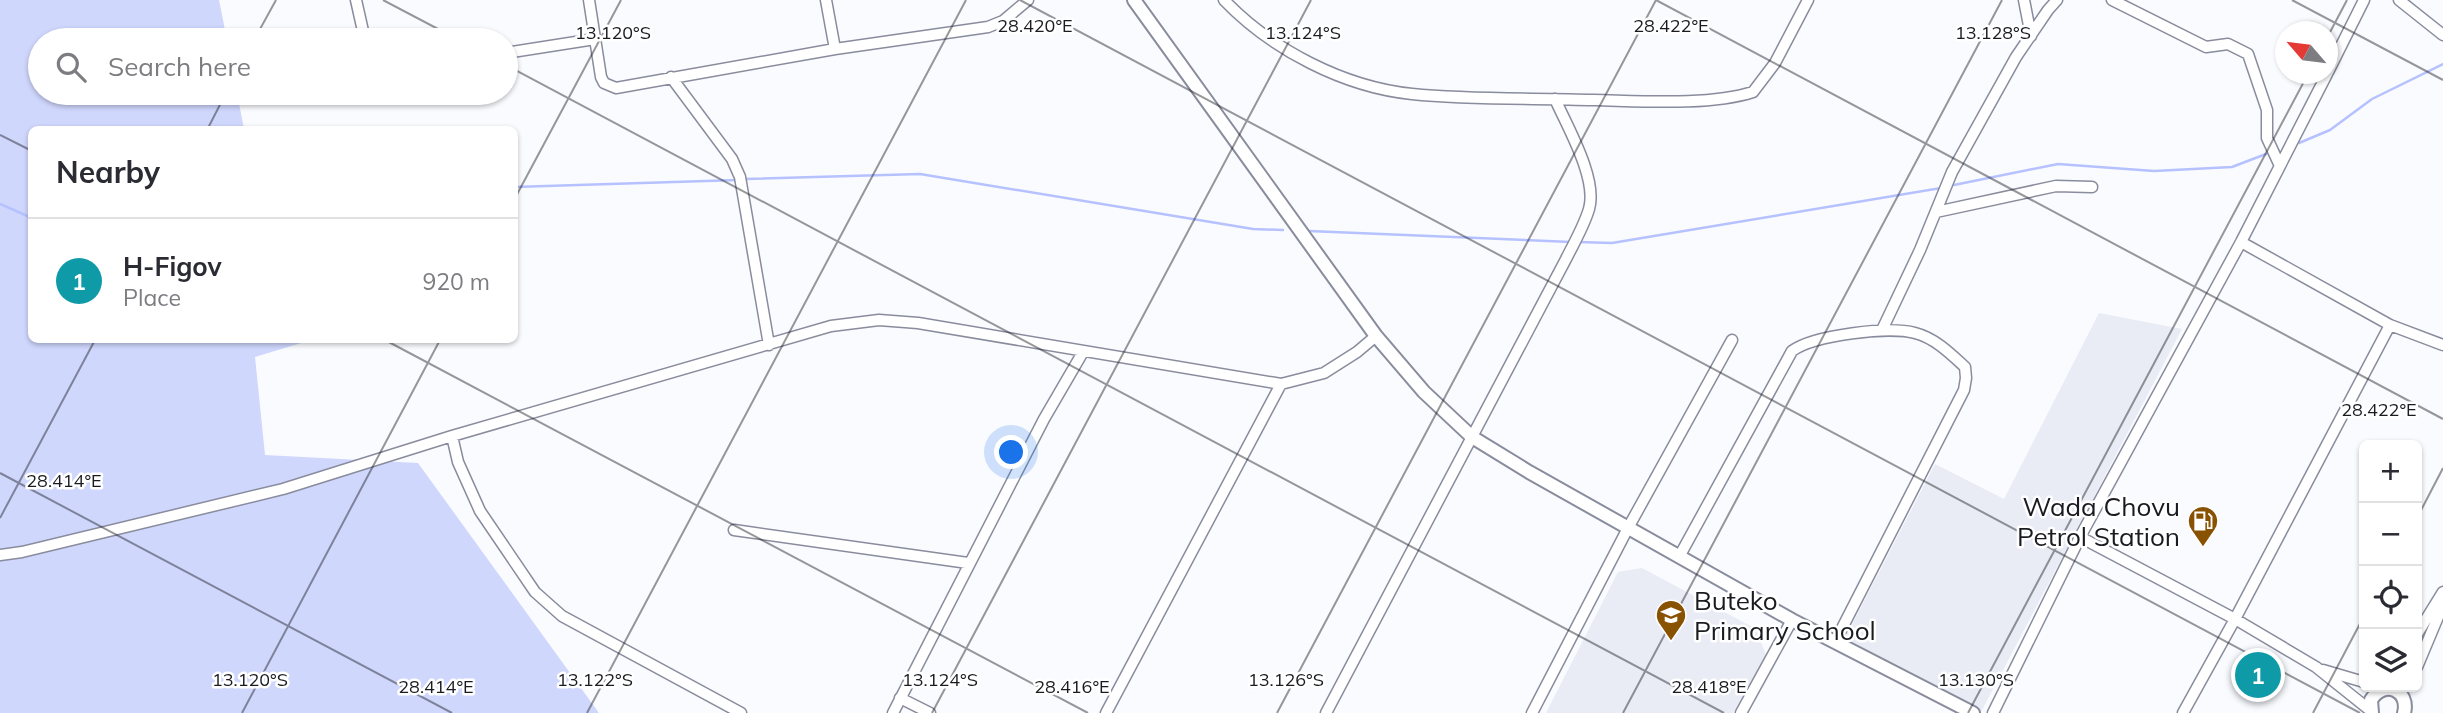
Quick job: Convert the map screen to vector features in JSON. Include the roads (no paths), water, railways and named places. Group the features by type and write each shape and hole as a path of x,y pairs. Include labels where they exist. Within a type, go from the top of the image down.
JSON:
{"main road":[{"path":"1135,0 1376,336 1424,391 1472,437 1792,620 1966,711"},
{"path":"2372,712 2371,699 2376,692"},
{"path":"2405,700 2418,713"}],"street":[{"path":"356,0 362,28"},
{"path":"589,0 601,77 609,86 626,87 835,49 988,27 1003,20 1028,0"},
{"path":"826,0 835,49"},
{"path":"1224,0 1261,32 1302,58 1368,85 1411,94 1707,100 1753,92 1776,63 1808,0"},
{"path":"2024,0 2031,36"},
{"path":"1882,330 1952,172 2003,79 2057,0"},
{"path":"2112,0 2206,47 2228,44 2248,54 2267,110 2267,138 2280,166"},
{"path":"2338,51 2364,0"},
{"path":"2399,0 2443,35"},
{"path":"518,51 595,39"},
{"path":"671,77 732,159 740,177 769,345"},
{"path":"1993,713 2080,537 2241,242 2321,84"},
{"path":"1326,713 1575,242 1590,207 1585,168 1555,99"},
{"path":"1936,212 2056,186 2092,187"},
{"path":"2241,242 2390,325 2443,345"},
{"path":"0,555 283,489 452,436 831,326 879,320 918,323 1281,384 1324,373 1376,336"},
{"path":"2183,713 2390,325"},
{"path":"1679,557 1792,351 1818,340 1882,330 1913,332 1937,344 1965,367 1964,390 1835,642"},
{"path":"1532,713 1628,528 1732,340"},
{"path":"893,713 1044,419 1083,352"},
{"path":"1105,713 1281,384"},
{"path":"452,436 458,461 480,511 535,592 562,616 741,713"},
{"path":"734,530 968,564"},
{"path":"2080,537 2235,619 2316,667 2372,712"},
{"path":"2420,629 2443,592"},
{"path":"2422,655 2443,605"},
{"path":"1741,713 1792,620"},
{"path":"2316,667 2359,680"},
{"path":"901,698 930,713"}],"waterway":[{"path":"2299,143 2330,130 2372,99 2443,64"},
{"path":"1954,185 2058,164 2154,171 2232,167 2266,154"},
{"path":"745,179 920,174 1253,229 1283,230"},
{"path":"518,187 738,180"},
{"path":"1578,242 1612,243 1941,188"},
{"path":"0,204 28,216"},
{"path":"1309,231 1571,242"}],"place":[{"name":"Wada Chovu Petrol Station","path":"2203,548"},
{"name":"Buteko Primary School","path":"1671,642"},
{"name":"H-Figov","path":"2258,675"}]}
